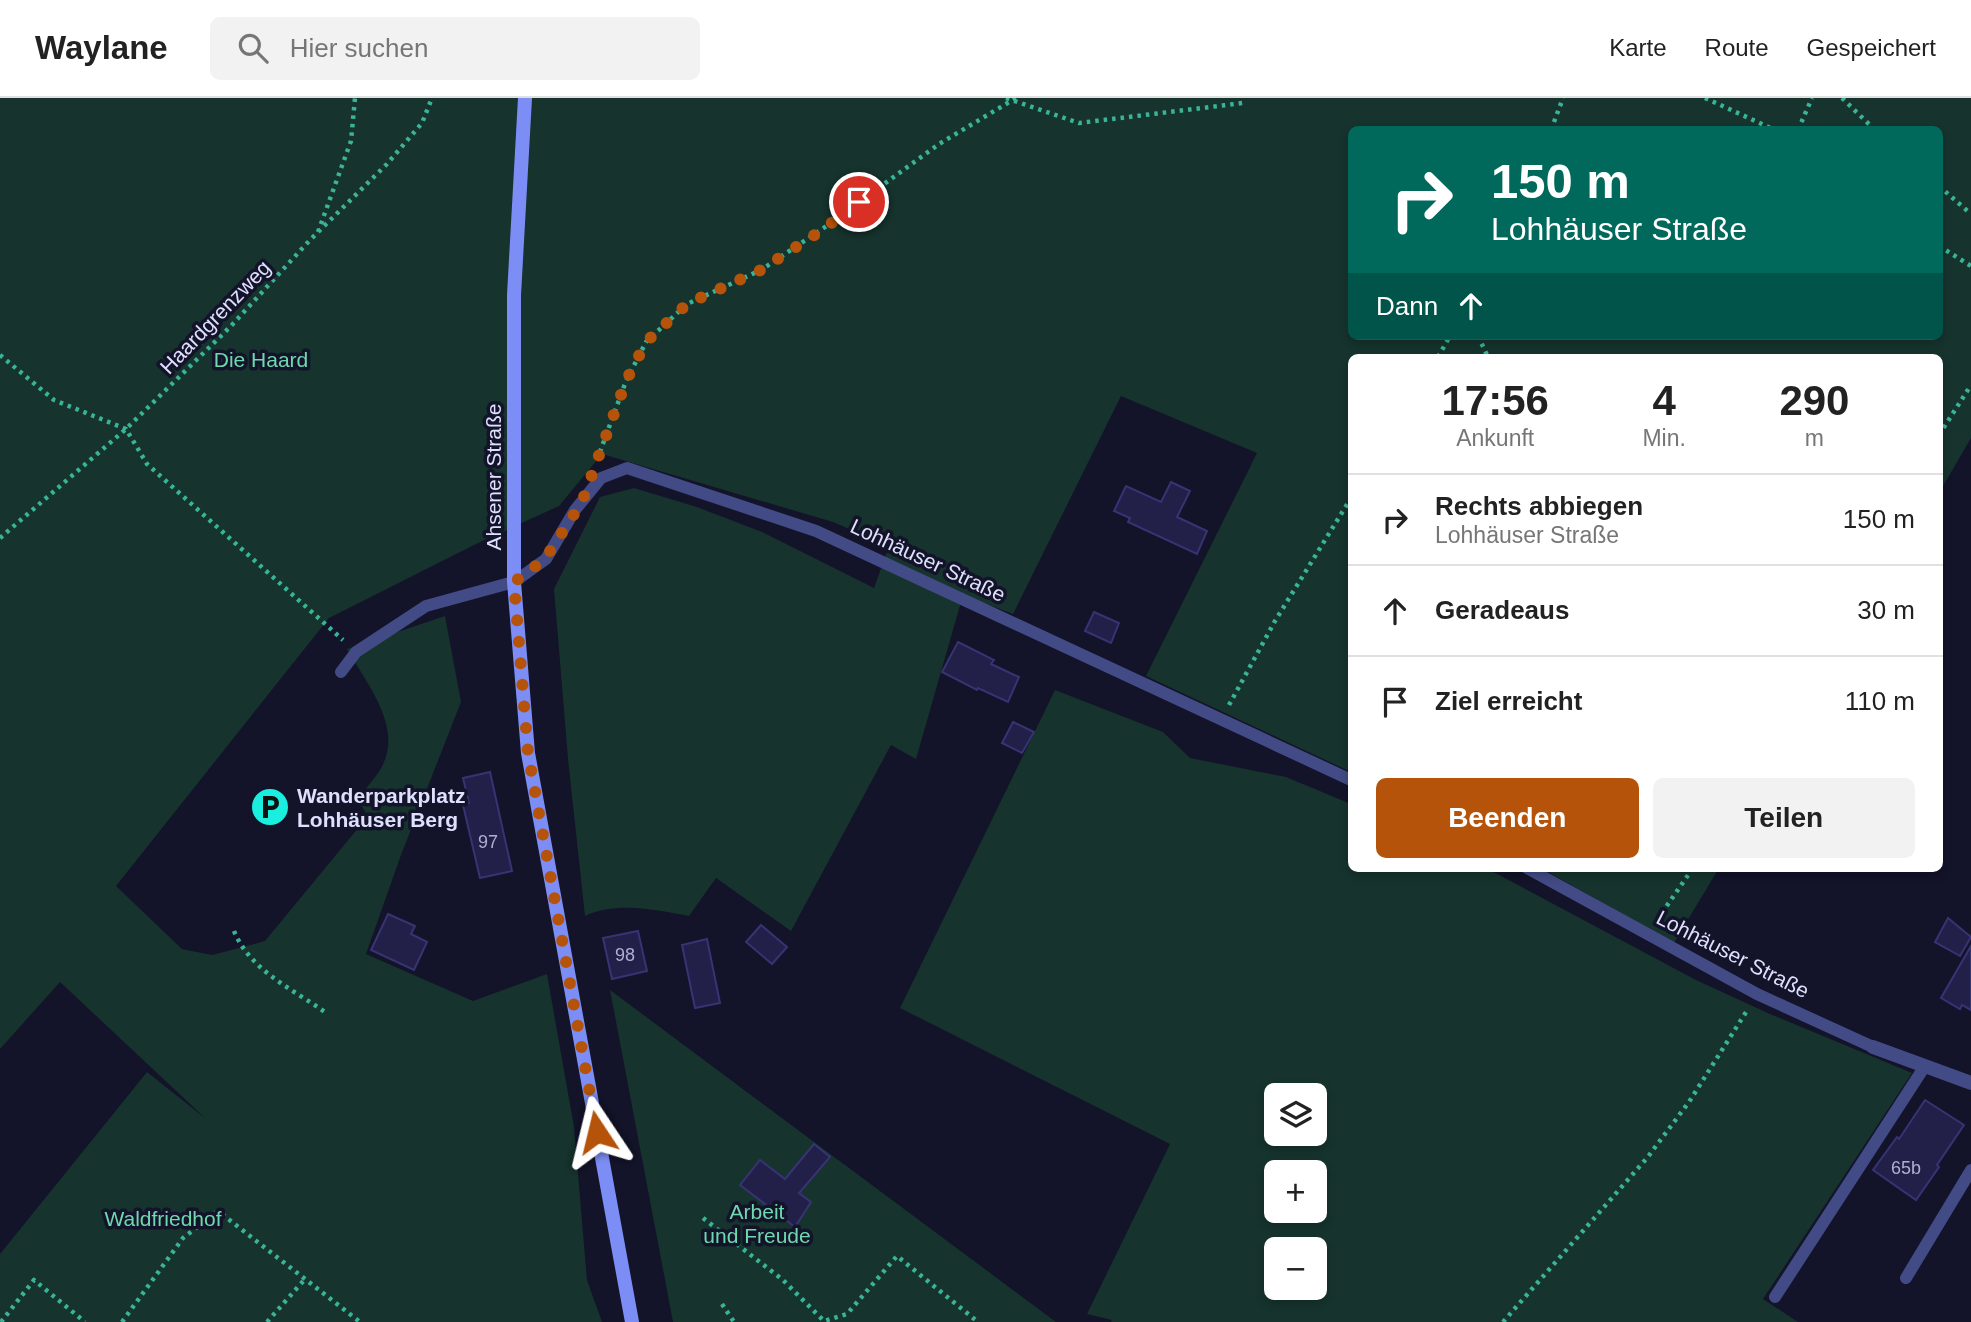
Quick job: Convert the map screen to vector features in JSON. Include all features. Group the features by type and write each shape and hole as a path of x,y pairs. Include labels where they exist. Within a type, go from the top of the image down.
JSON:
{"main road":[{"name":"Ahsener Straße","path":"525,98 514,295 514,582 528,753 632,1322"}],"street":[{"name":"Lohhäuser Straße","path":"1873,1047 1971,1083"}],"lane":[{"name":"Lohhäuser Straße","path":"514,582 545,559 575,510 601,478 627,468 816,531 1348,779"},
{"path":"341,672 356,652 426,606 514,582"},
{"name":"Lohhäuser Straße","path":"1534,872 1757,994 1873,1047"},
{"path":"1775,1297 1925,1066"},
{"path":"1906,1278 1971,1170"}],"path":[{"path":"318,233 351,141 355,98"},
{"name":"Haardgrenzweg","path":"0,538 126,429 231,326 387,164 422,123 432,98"},
{"path":"1006,98 1079,123 1243,103"},
{"path":"1552,126 1563,98"},
{"path":"1705,98 1766,126"},
{"path":"1800,126 1812,98"},
{"path":"1842,98 1871,126"},
{"path":"596,464 626,381 646,342 687,304 761,270 825,228 939,144 1014,99"},
{"path":"1943,190 1971,214"},
{"path":"1943,248 1971,266"},
{"path":"0,355 54,400 126,429 147,464 356,652"},
{"path":"1943,429 1971,385"},
{"path":"1222,720 1275,621 1348,503"},
{"path":"1654,938 1658,916 1690,872"},
{"path":"234,931 239,943 258,966 325,1012"},
{"path":"1503,1322 1647,1158 1703,1081 1757,994"},
{"path":"122,1322 183,1238 218,1211 360,1322"},
{"path":"703,1218 783,1280 823,1322 847,1314 897,1256 978,1322"},
{"path":"267,1322 305,1279"},
{"path":"1,1322 34,1280 85,1322"},
{"path":"722,1304 734,1322"}],"green space":[{"name":"Die Haard","path":"0,98 1971,98 1971,438 1943,486 1943,354 1348,354 1348,771 1146,676 1257,453 1121,396 1013,614 963,595 916,759 891,745 791,931 716,878 689,916 650,909 623,908 598,911 585,916 568,759 554,589 600,497 634,488 697,507 762,532 874,588 889,546 833,522 602,454 559,506 476,544 329,618 116,886 182,949 212,955 265,941 368,816 357,799 378,773 386,757 388,741 381,709 347,649 445,616 461,702 401,855 366,954 473,1001 547,974 574,1127 587,1280 602,1322 0,1322 0,1254 147,1072 205,1118 60,982 0,1049"},
{"path":"1055,690 1163,732 1190,758 1286,777 1348,803 1348,872 1494,872 1696,980 1912,1073 1763,1299 1798,1322 1111,1322 1112,1320 1087,1314 1170,1144 900,1008"},
{"path":"1548,872 1717,872 1674,943"},
{"name":"Arbeit und Freude","path":"610,990 1056,1322 673,1322"}],"building":[{"path":"1171,482 1190,491 1177,517 1207,531 1197,554 1128,522 1130,518 1114,511 1126,486 1161,502"},
{"path":"1094,612 1119,623 1111,643 1085,631"},
{"path":"958,642 994,660 991,664 1019,677 1008,702 942,672"},
{"path":"1013,722 1034,732 1022,753 1002,743"},
{"path":"490,772 512,871 480,878 463,805 469,803 463,778"},
{"path":"388,914 415,926 411,934 427,942 414,970 371,950"},
{"path":"1948,918 1971,937 1960,956 1935,942"},
{"path":"761,925 787,947 772,964 746,942"},
{"path":"638,931 647,971 612,979 603,938"},
{"path":"707,939 720,1003 695,1008 682,945"},
{"path":"1971,946 1971,1010 1962,1005 1960,1009 1941,998"},
{"path":"1925,1100 1964,1125 1916,1200 1873,1170 1897,1137 1899,1139"},
{"path":"814,1144 830,1157 799,1193 811,1202 795,1227 740,1185 760,1160 785,1179"}],"place":[{"name":"Wanderparkplatz Lohhäuser Berg","path":"270,807"}],"route":[{"path":"597,1132 528,753 514,582 545,559 582,502 626,381 646,342 687,304 761,270 859,202"}],"park label":[{"name":"Waldfriedhof","path":"163,1218"}]}
